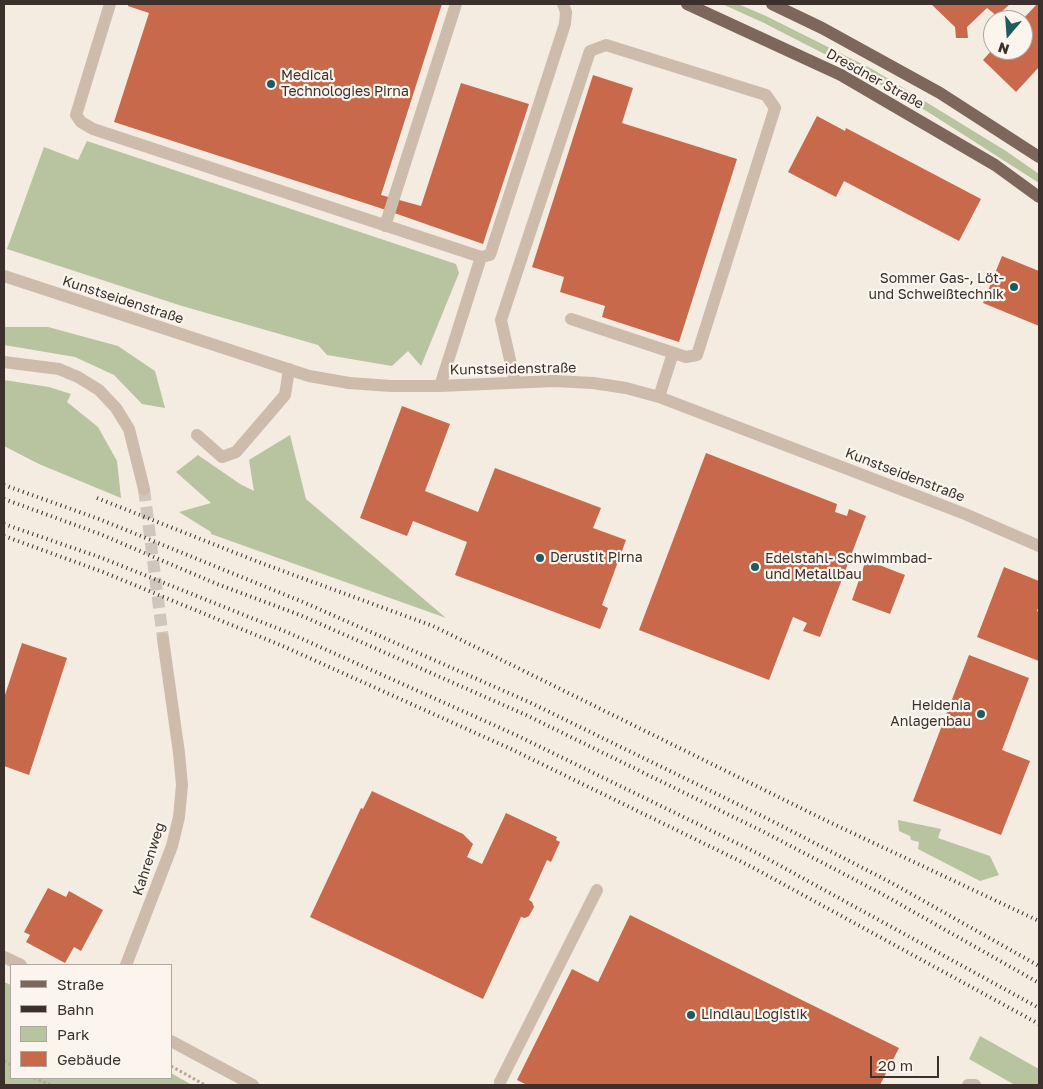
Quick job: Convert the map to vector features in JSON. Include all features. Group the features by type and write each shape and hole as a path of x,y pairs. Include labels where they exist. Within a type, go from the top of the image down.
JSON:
{"main road":[{"name":"Dresdner Straße","path":"687,4 841,75 995,165 1039,197"},
{"name":"Dresdner Straße","path":"772,4 822,28 933,89 1039,157"}],"street":[{"path":"110,4 76,115 81,122 93,130 480,258 490,255 565,24 566,12 563,4"},
{"path":"384,226 456,4"},
{"path":"515,382 502,320 590,51 606,45 766,95 775,108 697,355 686,357 571,319"},
{"path":"440,386 480,258"},
{"name":"Kunstseidenstraße","path":"4,276 310,376 349,383 440,386 515,382 593,383 626,388 659,397 965,514 1039,546"},
{"path":"659,397 673,353"},
{"path":"4,362 59,369 78,376 98,390 116,408 129,429 144,489"},
{"path":"197,435 222,457 236,452 284,395 289,369"},
{"name":"Kahrenweg","path":"126,964 169,855 178,817 182,785 162,639"},
{"path":"500,1085 597,890"},
{"path":"4,957 19,964"},
{"path":"172,1042 253,1085"},
{"path":"968,1085 975,1085"}],"path":[{"path":"172,1067 205,1085"},
{"path":"36,1079 51,1085"}],"green space":[{"path":"722,4 738,4 766,16 872,69 1006,151 1039,174 1039,183 928,112 846,65 762,22"},
{"path":"87,141 456,264 459,273 421,366 408,351 392,366 327,355 318,345 182,306 7,249 44,147 78,160"},
{"path":"4,327 48,327 118,346 155,371 165,408 142,404 114,375 75,357 4,345"},
{"path":"4,380 49,387 71,394 67,402 98,427 117,461 121,498 39,464 4,446"},
{"path":"290,435 306,499 446,618 211,534 211,532 179,512 211,503 176,472 198,455 240,484 254,491 249,460"},
{"path":"898,820 941,829 938,838 990,856 999,875 980,881 918,849 919,842 911,840 910,836 899,831"},
{"path":"4,982 10,985 10,1079 172,1079 172,1074 192,1085 4,1085"},
{"path":"980,1036 1039,1069 1039,1085 1015,1085 969,1059"}],"building":[{"name":"Medical Technologies Pirna","path":"128,4 442,4 381,195 421,206 461,83 529,104 483,244 377,207 114,122 149,13 128,6"},
{"path":"931,4 1010,4 1004,10 990,10 987,8 983,10 967,27 968,38 956,38 955,27"},
{"path":"1039,4 1039,67 1016,92 983,60 1033,60 1033,10 1031,10"},
{"path":"593,75 633,88 622,123 737,159 679,342 602,317 605,306 560,292 564,277 532,267"},
{"path":"817,116 845,131 846,128 981,199 959,241 844,181 836,197 788,172"},
{"name":"Sommer Gas-, Löt- und Schweißtechnik","path":"1002,256 1039,271 1039,326 983,303"},
{"name":"Derustit Pirna","path":"402,406 450,424 425,491 478,512 495,468 601,508 593,528 626,540 602,605 608,608 600,629 455,575 467,542 413,521 407,536 360,518"},
{"name":"Edelstahl- Schwimmbad- und Metallbau","path":"706,453 837,504 835,512 847,516 849,509 866,516 820,637 803,631 807,623 793,617 769,680 639,630"},
{"path":"866,560 905,575 890,614 852,600"},
{"path":"1004,567 1039,581 1039,605 1037,611 1039,612 1039,661 977,637"},
{"path":"22,643 67,658 29,775 4,766 4,698"},
{"name":"Heidenia Anlagenbau","path":"969,655 1029,678 1002,750 1030,761 1001,835 913,801"},
{"path":"372,791 463,834 473,844 467,857 482,864 506,813 557,837 556,840 560,842 551,862 547,860 529,900 534,907 529,916 521,917 483,999 310,917 361,808 363,809"},
{"path":"48,888 66,897 69,891 103,910 81,951 74,947 65,963 26,942 30,935 24,932"},
{"name":"Lindlau Logistik","path":"630,915 899,1048 880,1085 527,1085 517,1080 572,969 598,982"}],"tunnel":[{"path":"144,489 163,639"}],"railway":[{"path":"4,485 99,519 303,602 529,702 770,820 890,882 1039,966"},
{"path":"97,498 261,563 433,626 827,821 1039,921"},
{"path":"4,499 100,534 217,584 300,615 526,715 764,832 882,894 1039,983"},
{"path":"4,524 102,558 289,633 516,735 757,853 1039,1008"},
{"path":"4,536 103,572 285,647 511,749 750,866 1039,1024"}],"place":[{"name":"Medical Technologies Pirna","path":"271,84"},
{"name":"Sommer Gas-, Löt- und Schweißtechnik","path":"1014,287"},
{"name":"Derustit Pirna","path":"540,558"},
{"name":"Edelstahl- Schwimmbad- und Metallbau","path":"755,567"},
{"name":"Heidenia Anlagenbau","path":"981,714"},
{"name":"Lindlau Logistik","path":"691,1015"}]}
